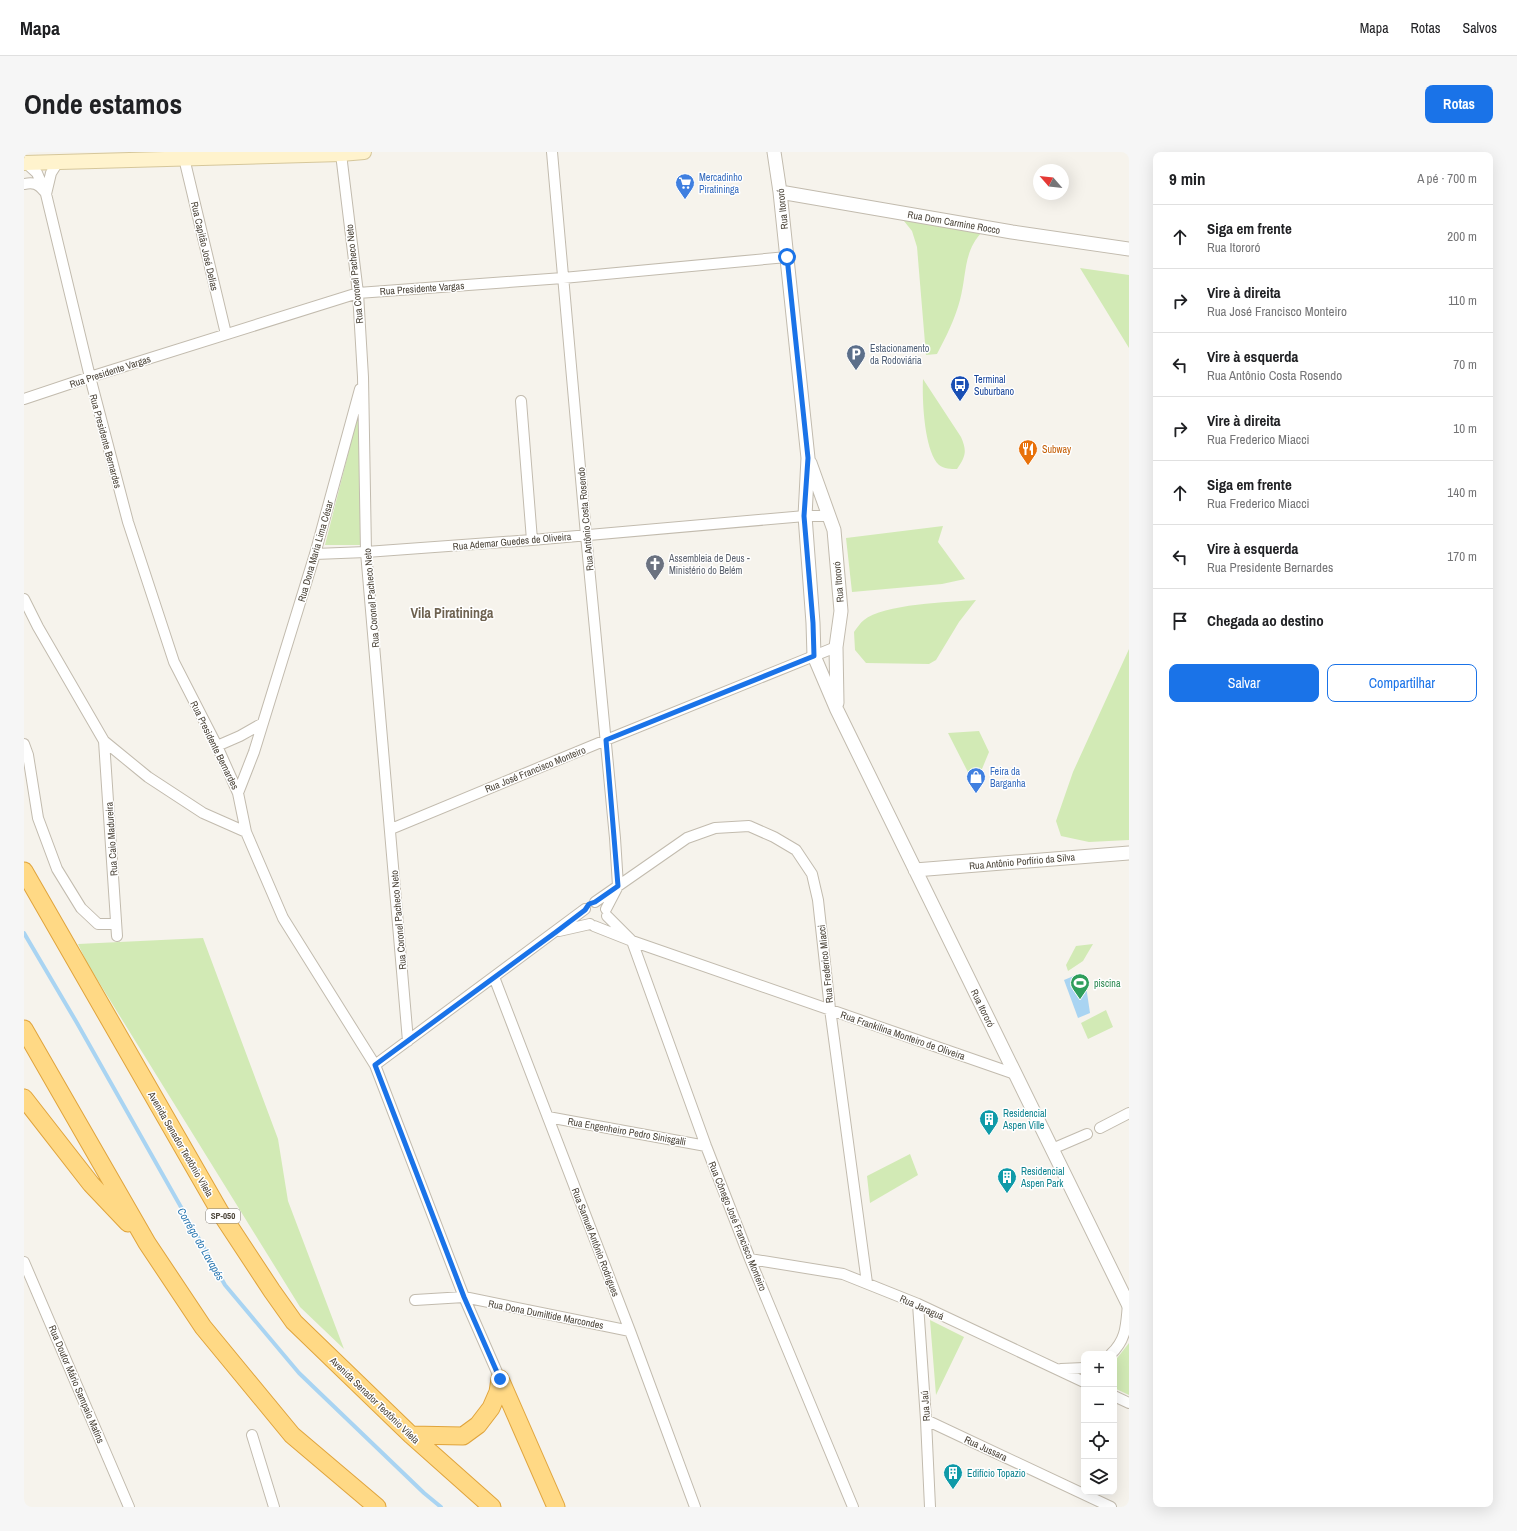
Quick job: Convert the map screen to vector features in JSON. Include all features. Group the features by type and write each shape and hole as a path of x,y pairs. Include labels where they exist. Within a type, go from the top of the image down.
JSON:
{"highway":[{"name":"Avenida Senador Teotônio Vilela","path":"24,871 220,1212 294,1322 411,1435 492,1507"},
{"path":"24,1029 147,1243 202,1327 292,1435 377,1507"},
{"path":"24,1098 91,1184 147,1243"},
{"path":"411,1435 463,1436 478,1424 491,1408 498,1392 500,1379"},
{"path":"500,1379 556,1507"}],"main road":[{"path":"25,163 58,162 115,156 184,158 341,154 364,152"}],"street":[{"name":"Rua Antônio Costa Rosendo","path":"552,152 618,886"},
{"name":"Rua Itororó","path":"774,152 780,192 808,458 804,516 813,623 814,656 837,710 1129,1304"},
{"name":"Rua Coronel Pacheco Neto","path":"341,154 358,293 363,377 366,552 391,829 408,1041"},
{"name":"Rua Capitão José Delias","path":"184,158 226,334"},
{"path":"46,194 51,173 58,162"},
{"name":"Rua Presidente Bernardes","path":"25,163 37,173 46,194 90,376 128,522 174,662 217,746 238,793 246,832 283,918 375,1065 464,1297 500,1379"},
{"path":"24,184 32,182 38,185 46,194"},
{"name":"Rua Dom Carmine Rocco","path":"780,192 1012,232 1129,249"},
{"name":"Rua Presidente Vargas","path":"24,400 90,376 358,293 563,278 787,257"},
{"name":"Rua Dona Maria Lima César","path":"238,793 254,752 315,554 363,377"},
{"path":"521,401 532,540"},
{"name":"Rua Itororó","path":"808,458 834,530 841,611 836,648 837,710"},
{"name":"Rua Ademar Guedes de Oliveira","path":"315,554 366,552 532,540 804,516 828,516"},
{"name":"Rua Caio Madureira","path":"24,599 38,627 104,741 148,777 203,813 246,832"},
{"name":"Rua José Francisco Monteiro","path":"391,829 606,740 836,648"},
{"path":"217,746 240,736 263,723"},
{"name":"Rua Caio Madureira","path":"104,741 117,936"},
{"path":"24,744 28,755 38,818 57,869 81,908 98,924 116,924"},
{"name":"Rua Frederico Miacci","path":"595,902 687,838 715,828 749,826 774,837 796,850 812,874 818,900 830,1009 866,1283"},
{"name":"Rua Antônio Porfírio da Silva","path":"915,870 1129,853"},
{"name":"Rua Frederico Miacci","path":"607,913 618,886"},
{"path":"375,1065 556,932 585,910 589,904 595,902 602,904 607,913 604,922 556,932"},
{"path":"585,910 584,916 592,925"},
{"name":"Rua Frankilina Monteiro de Oliveira","path":"607,913 632,941"},
{"name":"Rua Frankilina Monteiro de Oliveira","path":"592,925 632,941 1016,1074"},
{"name":"Rua Cônego José Francisco Monteiro","path":"632,941 706,1146 750,1258 853,1507"},
{"name":"Rua Samuel Antônio Rodrigues","path":"494,977 630,1331 695,1507"},
{"path":"1100,1128 1129,1113"},
{"name":"Rua Engenheiro Pedro Sinisgalli","path":"548,1117 706,1146"},
{"path":"1052,1150 1087,1134"},
{"name":"Rua Jaraguá","path":"750,1258 842,1274 918,1304 1081,1381"},
{"name":"Rua Doutor Mário Sampaio Matins","path":"24,1262 129,1507"},
{"name":"Rua Dona Dumiltide Marcondes","path":"415,1300 464,1297 630,1331"},
{"name":"Rua Jaú","path":"918,1304 930,1507"},
{"path":"1114,1351 1119,1346 1125,1332 1129,1304"},
{"path":"1057,1369 1081,1368"},
{"path":"1117,1397 1129,1403"},
{"name":"Rua Jussara","path":"926,1420 1111,1507"},
{"path":"252,1435 274,1507"}],"green space":[{"path":"900,216 983,231 972,247 969,255 958,307 950,328 937,354 926,355 917,247 912,231"},
{"path":"1080,268 1129,275 1129,348"},
{"path":"923,379 963,442 965,453 957,469 945,468 939,465 930,448 925,424"},
{"path":"360,407 368,545 325,545"},
{"path":"943,526 938,542 965,579 942,584 852,592 846,538"},
{"path":"976,600 959,622 936,660 929,664 866,663 855,650 854,632 863,621 873,615 886,610 901,607"},
{"path":"1129,649 1129,840 1089,842 1061,836 1056,821 1073,772"},
{"path":"979,731 989,752 975,786 948,733"},
{"path":"203,938 278,1139 288,1201 344,1349 300,1307 87,963 78,944"},
{"path":"1093,944 1083,961 1068,971 1066,965 1076,946"},
{"path":"1106,1010 1113,1027 1088,1039 1081,1023"},
{"path":"910,1154 918,1175 870,1203 867,1176"},
{"path":"930,1320 964,1337 936,1395"},
{"path":"1129,1343 1129,1395 1117,1389 1117,1358"}],"water":[{"name":"piscina","path":"1081,973 1086,986 1090,1013 1078,1018 1064,980"}],"waterway":[{"name":"Corrégo do Lavapés","path":"24,933 77,1023 225,1285 299,1373 424,1493 441,1507"}],"place":[{"name":"Mercadinho Piratininga","path":"685,200"},
{"name":"Estacionamento da Rodoviária","path":"856,371"},
{"name":"Terminal Suburbano","path":"960,402"},
{"name":"Subway","path":"1028,466"},
{"name":"Assembleia de Deus - Ministério do Belém","path":"655,581"},
{"name":"Feira da Barganha","path":"976,794"},
{"name":"piscina","path":"1080,1000"},
{"name":"Residencial Aspen Ville","path":"989,1136"},
{"name":"Residencial Aspen Park","path":"1007,1194"},
{"name":"Edifício Topazio","path":"953,1490"}],"district":[{"name":"Vila Piratininga","path":"452,613"}],"route":[{"path":"500,1379 464,1297 375,1065 556,932 585,910 589,904 595,902 618,886 606,740 814,656 813,623 804,516 808,458 787,257"}]}
